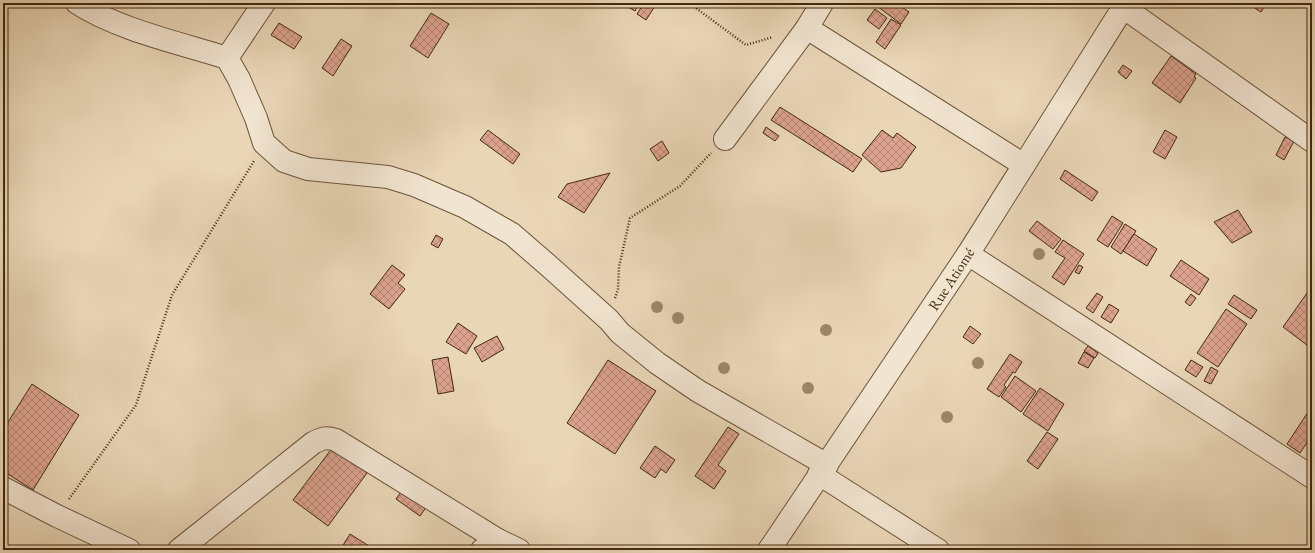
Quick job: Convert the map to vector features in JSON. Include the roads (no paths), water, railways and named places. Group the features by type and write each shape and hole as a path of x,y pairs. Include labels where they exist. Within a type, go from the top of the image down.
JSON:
{"street":[{"path":"77,3 89,11 130,28 227,58 239,79 256,118 264,143 284,161 308,169 388,177 414,185 465,207 512,234 609,320 620,332 657,362 698,391 823,470 938,550"},
{"path":"227,58 264,3"},
{"path":"725,139 807,28 822,3"},
{"path":"1125,5 1312,141"},
{"name":"Rue Atiomé","path":"769,550 968,254 1125,5"},
{"path":"807,28 1024,165"},
{"path":"968,254 1312,477"},
{"path":"179,550 313,443 321,438 328,437 336,440 490,545 519,550"},
{"path":"3,488 57,516 129,550"}]}
